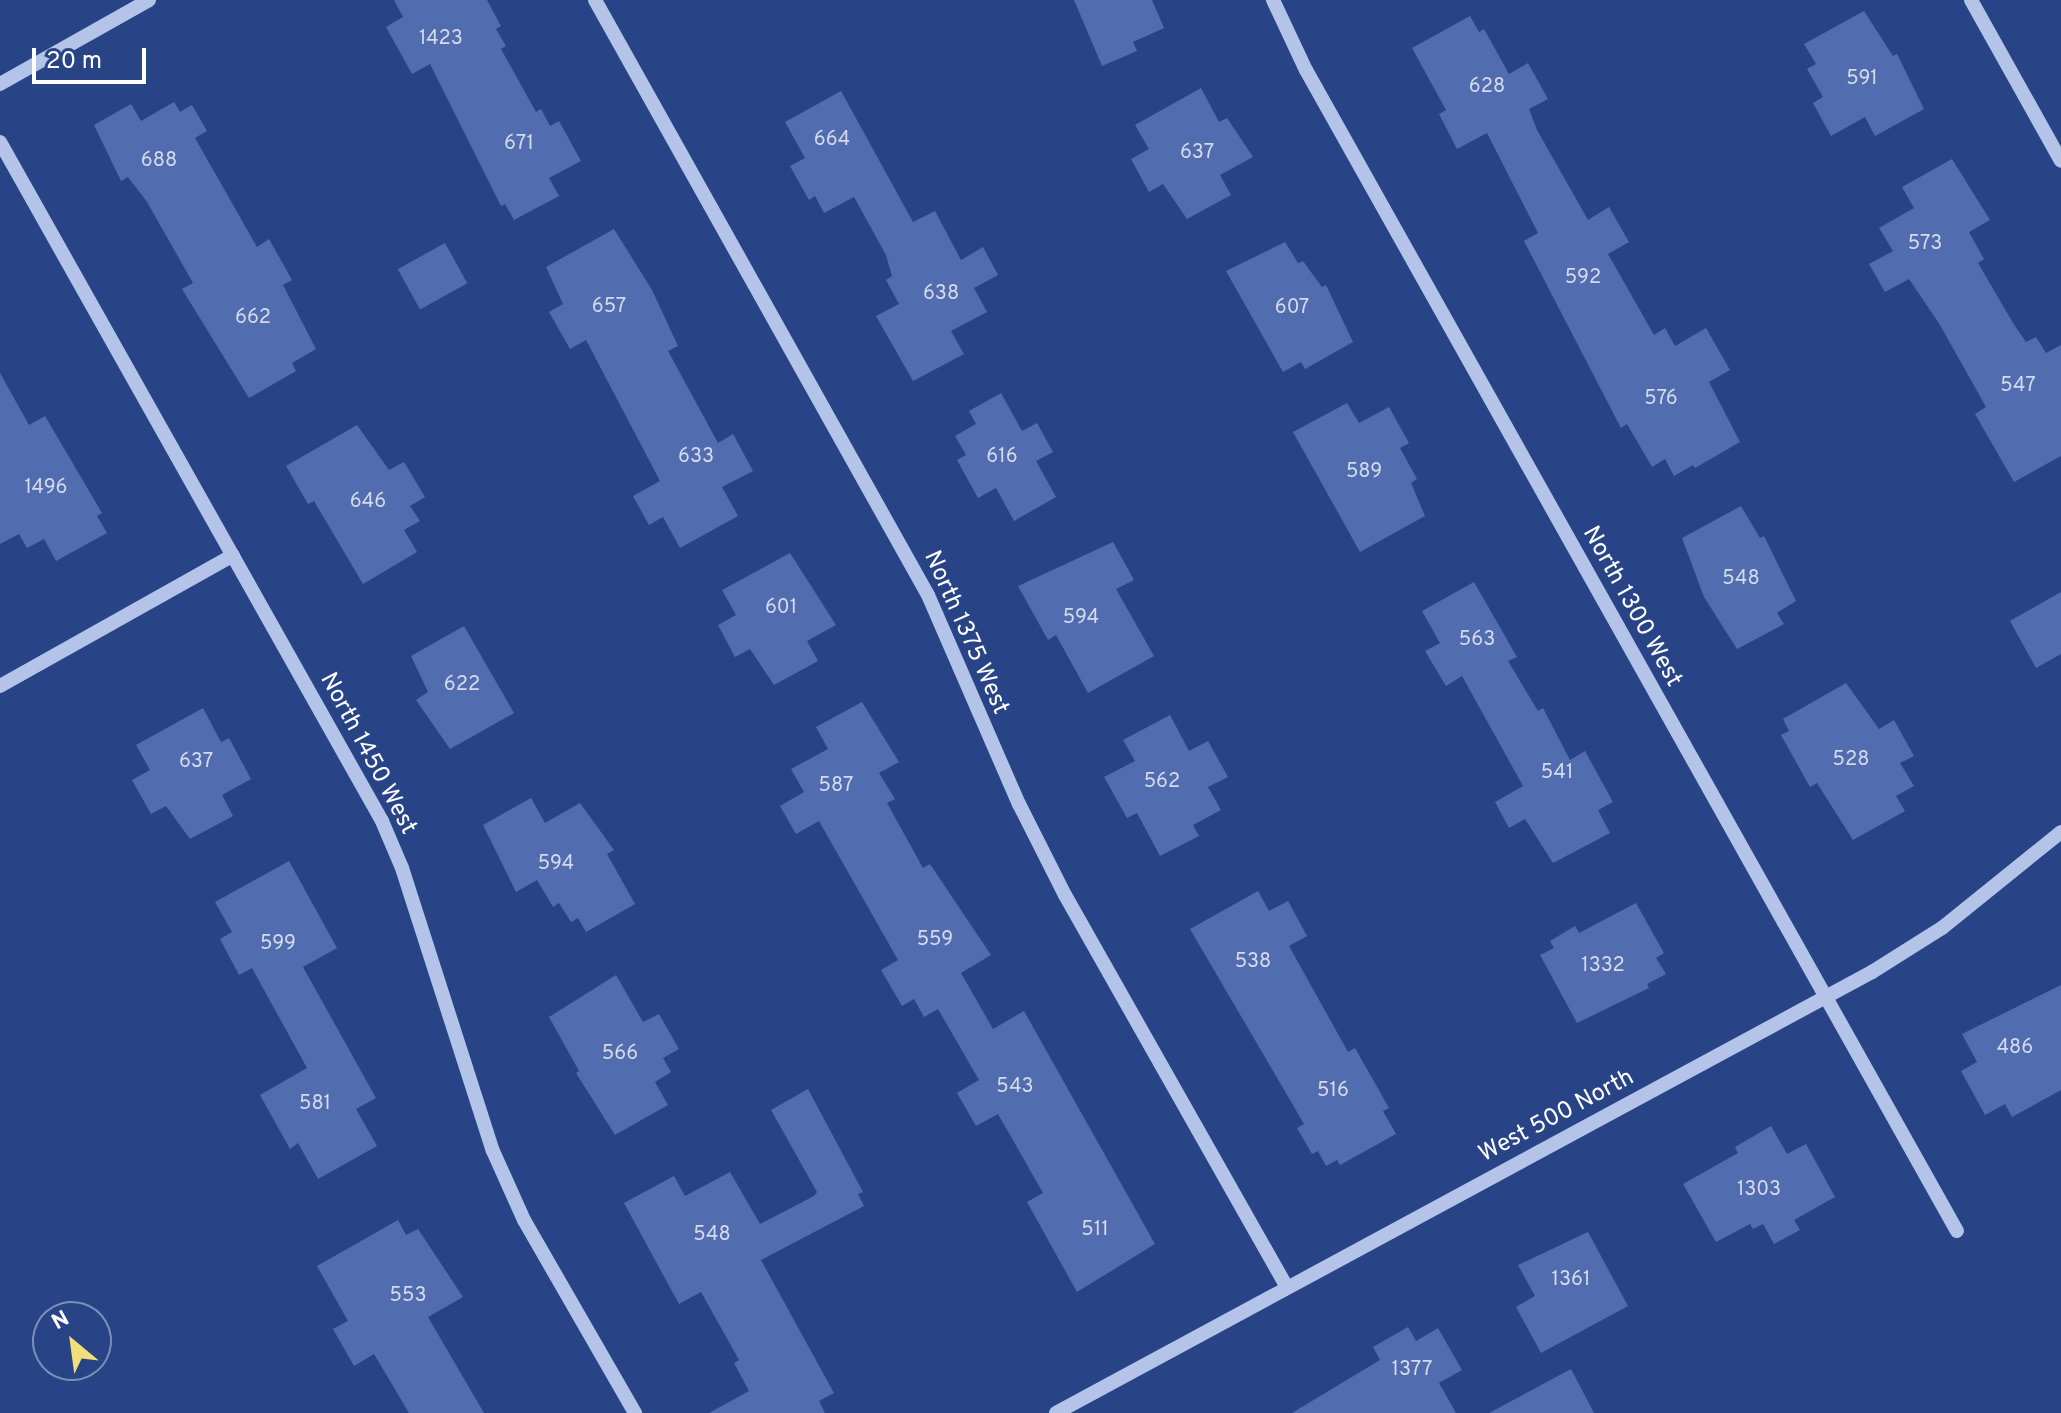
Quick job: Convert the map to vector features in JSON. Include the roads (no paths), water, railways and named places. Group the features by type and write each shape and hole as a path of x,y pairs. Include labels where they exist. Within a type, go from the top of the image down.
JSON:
{"street":[{"path":"0,84 149,0"},
{"name":"North 1375 West","path":"595,0 928,595 1019,804 1065,895 1287,1288"},
{"name":"North 1300 West","path":"1273,0 1306,70 1957,1231"},
{"path":"1971,0 2061,161"},
{"name":"North 1450 West","path":"0,142 382,821 402,868 493,1151 524,1220 635,1413"},
{"path":"0,686 233,555"},
{"name":"West 500 North","path":"1056,1413 1825,998 1942,928 2061,832"}]}
